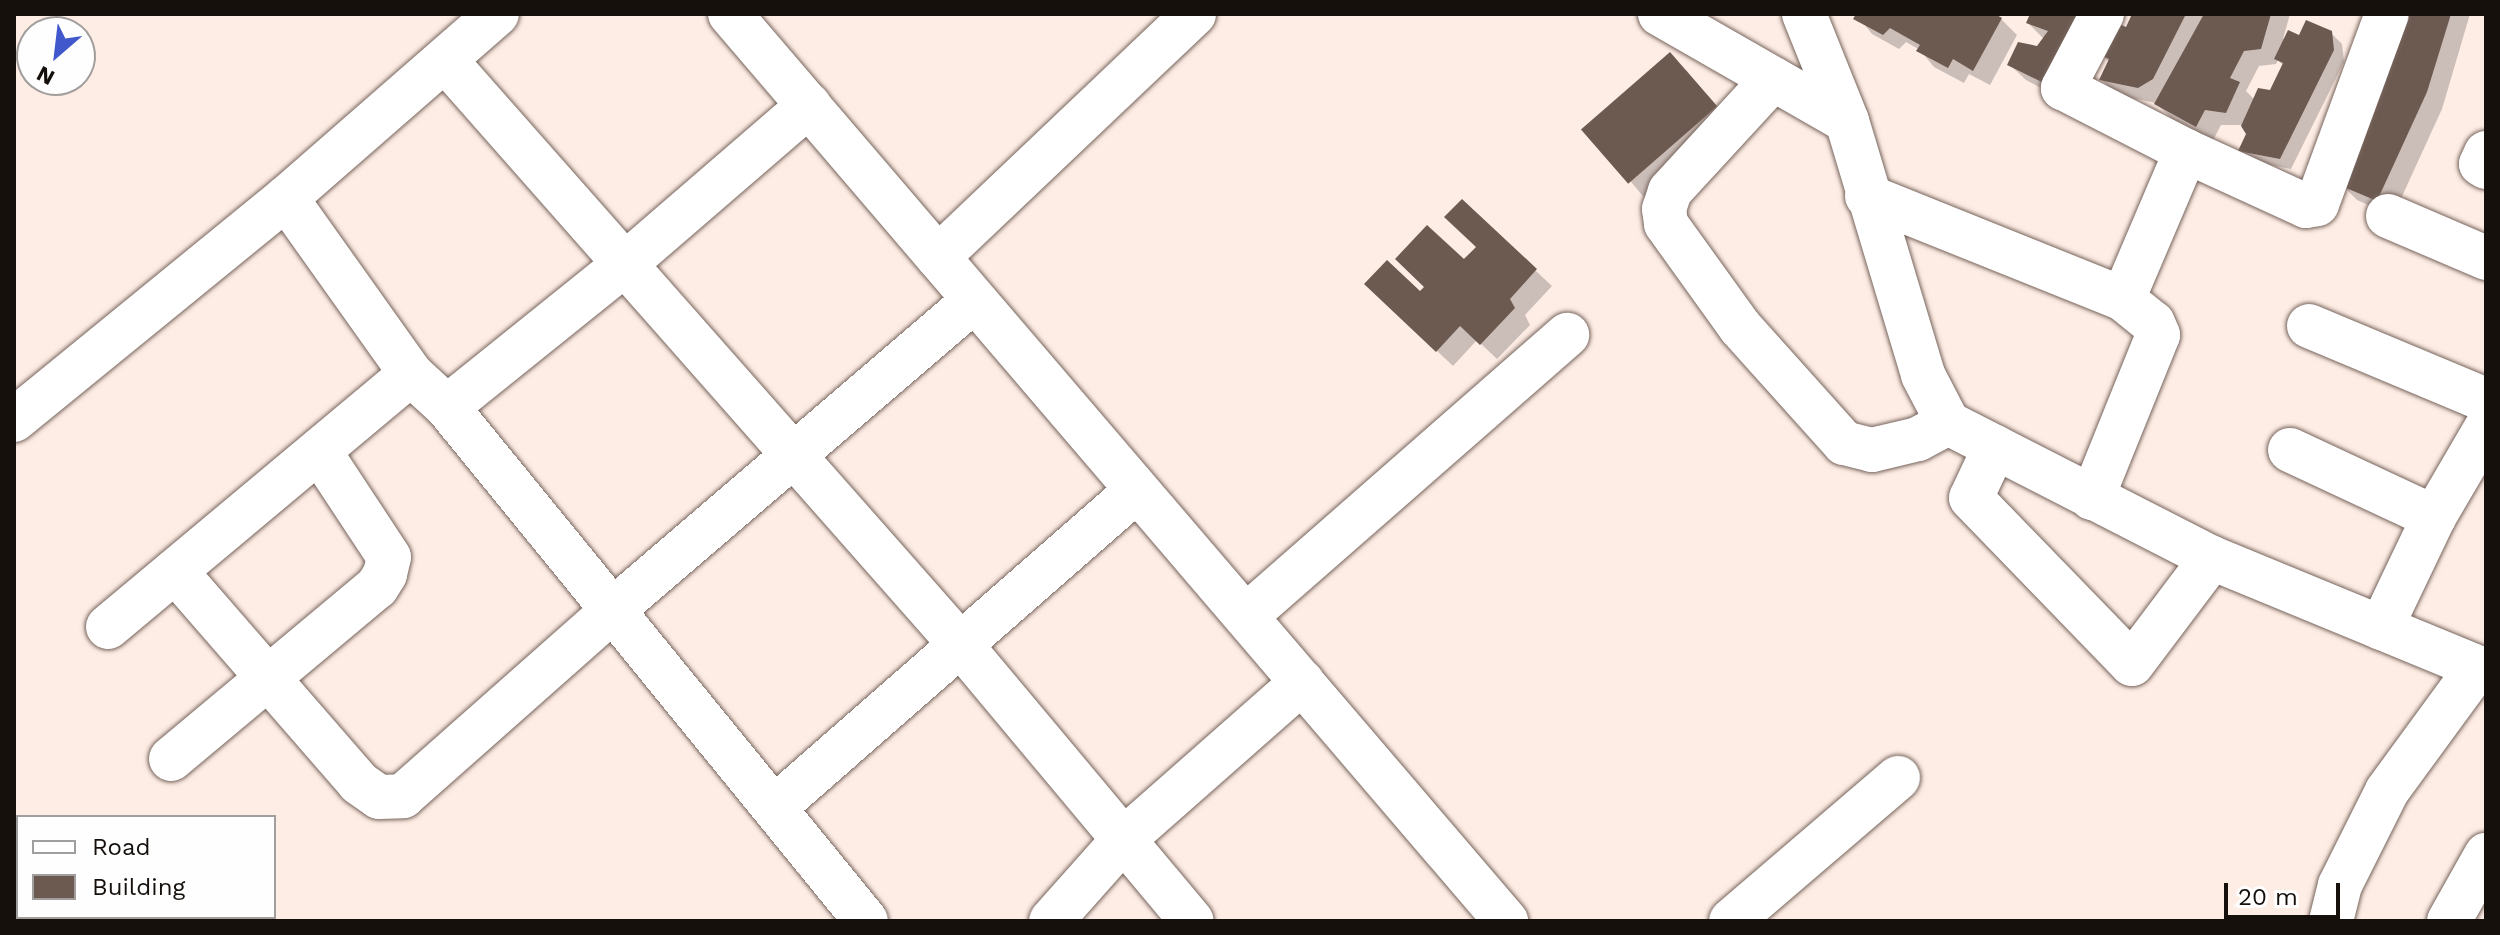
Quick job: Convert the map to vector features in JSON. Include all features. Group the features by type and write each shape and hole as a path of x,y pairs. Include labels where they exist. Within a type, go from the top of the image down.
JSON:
{"street":[{"path":"14,420 286,198 497,14"},
{"path":"730,14 1506,921"},
{"path":"938,257 1194,14"},
{"path":"1660,14 1847,121"},
{"path":"1804,14 1847,121 1923,375 1948,423 2212,558 2482,670 2387,791 2340,885 2331,921"},
{"path":"2102,14 2063,88 2186,151 2306,206 2317,204 2382,16"},
{"path":"445,60 960,644 1192,921"},
{"path":"1773,79 1670,191 1664,209 1666,224 1740,327 1844,443 1872,450 1918,439 1948,423"},
{"path":"447,407 625,264 809,105"},
{"path":"2123,299 2186,151"},
{"path":"2486,153 2481,164 2486,167"},
{"path":"1867,196 2123,299 2153,323 2158,335 2092,498"},
{"path":"286,198 411,374 447,407 866,921"},
{"path":"2388,216 2486,258"},
{"path":"175,571 270,676 359,783 379,797 403,796 614,609 796,456 974,300"},
{"path":"2309,326 2486,400"},
{"path":"1246,616 1567,335"},
{"path":"108,627 411,374"},
{"path":"2381,628 2434,517 2486,428"},
{"path":"1995,447 1971,498 2132,664 2212,558"},
{"path":"2290,450 2434,517"},
{"path":"171,759 377,587 389,557 319,451"},
{"path":"775,807 1137,490"},
{"path":"1051,921 1123,840 1302,682"},
{"path":"1731,921 1898,778"},
{"path":"2449,921 2486,855"}],"building":[{"path":"1856,14 1995,14 2002,18 1973,71 1953,59 1948,68 1916,51 1920,45 1890,28 1883,35 1853,19"},
{"path":"2030,14 2081,14 2046,84 2007,65 2018,42 2037,46 2048,31 2026,23"},
{"path":"2132,14 2186,14 2153,79 2138,88 2099,80 2109,59 2098,54 2113,21 2126,27"},
{"path":"2204,14 2271,14 2261,49 2244,51 2230,78 2240,82 2226,113 2205,110 2196,127 2154,104"},
{"path":"2397,14 2451,14 2427,92 2377,201 2339,185"},
{"path":"2306,20 2332,31 2334,50 2280,159 2238,151 2246,134 2241,126 2258,88 2270,90 2283,63 2274,59 2288,30 2299,35"},
{"path":"1670,52 1717,106 1628,184 1581,129"},
{"path":"1462,199 1537,269 1510,299 1515,308 1480,345 1460,326 1436,352 1364,284 1387,260 1420,291 1424,287 1395,259 1427,225 1464,259 1476,247 1444,217"}]}
